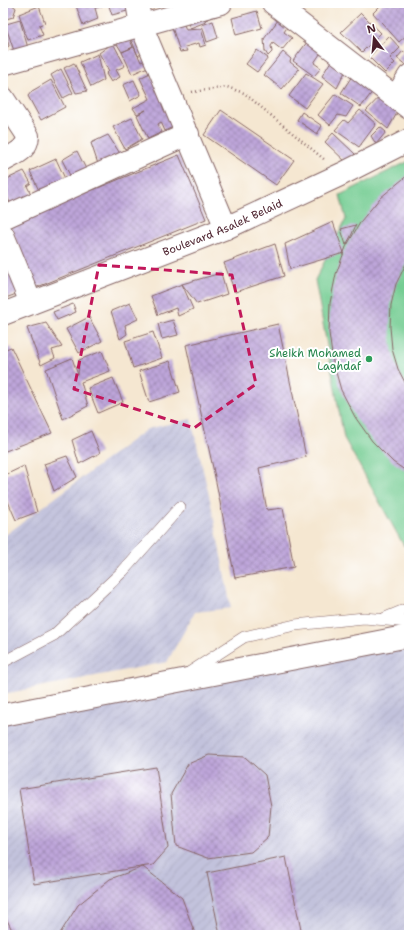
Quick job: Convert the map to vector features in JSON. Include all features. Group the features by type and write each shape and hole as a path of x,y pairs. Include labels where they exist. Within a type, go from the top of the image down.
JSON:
{"street":[{"path":"137,3 141,25 188,134 226,228"},
{"path":"3,64 221,3"},
{"path":"273,3 402,102 409,76"},
{"path":"3,98 28,136 28,142 24,149 3,161"},
{"path":"3,218 188,134"},
{"name":"Boulevard Asalek Belaid","path":"3,314 226,228 342,174 409,140"},
{"path":"3,234 31,303"},
{"path":"3,715 409,636"}],"lane":[{"path":"3,662 54,635 124,572 180,507"},
{"path":"383,619 409,608"},
{"path":"175,682 244,637 295,625 364,618 409,622"}],"path":[{"path":"171,96 227,87 244,93 342,174"}],"highlighted area":[{"path":"99,265 232,275 256,384 194,428 74,389"}],"shaded area":[{"path":"191,419 211,504 231,608 195,612 167,662 3,694 3,537 147,429"},
{"path":"409,642 409,935 3,935 3,722"}],"green space":[{"name":"Sheikh Mohamed Laghdaf","path":"409,161 409,539 404,546 344,438 315,280 346,219 340,195"}],"building":[{"path":"3,3 10,3 16,8 13,17 3,20"},
{"path":"75,3 101,3 102,6 95,8 98,19 83,25"},
{"path":"108,3 129,3 131,10 112,15"},
{"path":"383,3 409,3 409,33 399,42 373,13"},
{"path":"39,6 45,23 39,25 43,35 28,40 19,14"},
{"path":"257,11 262,28 236,35 232,18"},
{"path":"361,13 381,33 362,52 341,32"},
{"path":"222,14 205,20 206,22 190,28 188,23"},
{"path":"281,16 290,23 284,32 292,38 282,50 273,43 271,46 272,52 268,56 265,51 264,39"},
{"path":"20,20 28,48 14,51 7,30 3,31 3,25"},
{"path":"213,21 218,38 207,42 202,25"},
{"path":"183,22 186,30 201,29 206,45 200,47 199,43 185,47 187,51 180,52 171,24"},
{"path":"136,30 146,50 138,56 129,34"},
{"path":"5,31 9,46 3,50 3,32"},
{"path":"128,35 133,47 122,52 115,41"},
{"path":"389,36 400,48 390,58 395,63 385,73 369,57"},
{"path":"310,38 324,55 320,54 314,63 321,68 314,76 293,61"},
{"path":"113,43 125,66 116,70 120,77 111,82 106,74 109,71 99,53"},
{"path":"134,47 141,62 147,59 150,66 132,74 122,52"},
{"path":"257,50 268,58 257,72 246,64"},
{"path":"403,51 409,56 408,67 397,58"},
{"path":"283,52 291,59 290,62 299,69 282,89 264,75"},
{"path":"98,54 104,80 91,87 80,62"},
{"path":"334,56 348,66 337,88 322,76"},
{"path":"74,63 87,91 76,93 64,68"},
{"path":"61,69 73,93 63,98 51,75"},
{"path":"150,73 177,125 165,131 161,122 158,124 162,132 148,139 137,115 146,110 137,114 133,108 150,99 140,78"},
{"path":"306,73 323,84 305,108 289,96"},
{"path":"354,73 376,87 361,107 341,93"},
{"path":"51,80 65,107 41,120 28,96 32,91"},
{"path":"134,80 141,95 130,101 123,85"},
{"path":"384,92 401,106 388,129 366,111"},
{"path":"335,94 353,106 346,117 338,115 330,125 318,115"},
{"path":"221,110 294,160 276,185 204,135"},
{"path":"360,110 376,124 359,147 335,130 344,120 348,123"},
{"path":"302,112 322,126 317,134 297,120"},
{"path":"132,118 142,139 125,149 113,127"},
{"path":"380,127 386,132 376,144 371,136"},
{"path":"333,133 355,154 347,163 325,142"},
{"path":"108,135 121,155 98,164 91,143"},
{"path":"77,151 88,173 73,181 62,160"},
{"path":"179,155 206,219 35,288 9,224"},
{"path":"56,159 67,183 41,195 30,171"},
{"path":"24,171 31,183 27,186 33,198 13,209 3,188 3,181"},
{"name":"Sheikh Mohamed Laghdaf","path":"409,174 409,258 396,284 391,305 390,327 392,349 398,369 409,390 409,473 393,462 372,441 355,417 341,390 333,362 329,333 330,303 336,274 346,247 361,221 380,198"},
{"path":"333,222 344,253 290,269 285,244"},
{"path":"356,225 351,236 346,245 341,229"},
{"path":"275,244 284,276 235,292 224,263"},
{"path":"10,267 19,293 3,299 3,269"},
{"path":"221,273 227,294 197,304 182,284"},
{"path":"182,284 193,309 178,316 176,308 158,315 151,296"},
{"path":"130,303 138,319 125,325 127,334 120,339 111,311"},
{"path":"73,304 76,312 57,320 53,312"},
{"path":"89,317 102,341 79,353 66,329"},
{"path":"173,320 178,335 162,339 158,324"},
{"path":"46,323 62,347 52,350 55,358 41,365 27,328"},
{"path":"278,324 306,457 259,468 267,510 283,508 294,567 235,578 215,477 186,345"},
{"path":"153,332 162,358 133,368 125,341"},
{"path":"11,347 52,433 3,452 3,350"},
{"path":"102,351 110,371 81,382 88,406 63,419 46,369 72,358 78,375 79,360"},
{"path":"170,361 180,392 149,402 139,371"},
{"path":"113,378 123,402 98,413 88,388"},
{"path":"91,431 100,453 79,464 72,440"},
{"path":"67,456 77,477 54,491 44,464"},
{"path":"24,466 37,512 16,520 3,490 3,476"},
{"path":"209,755 245,757 265,775 271,806 268,837 251,852 208,858 176,846 171,794 188,764"},
{"path":"156,767 168,848 153,865 34,884 19,789"},
{"path":"286,857 302,935 220,935 207,873"},
{"path":"143,867 182,898 194,931 194,935 59,935 78,905 110,879"},
{"path":"3,912 12,930 13,935 3,935"}],"place":[{"name":"Sheikh Mohamed Laghdaf","path":"369,359"}]}
